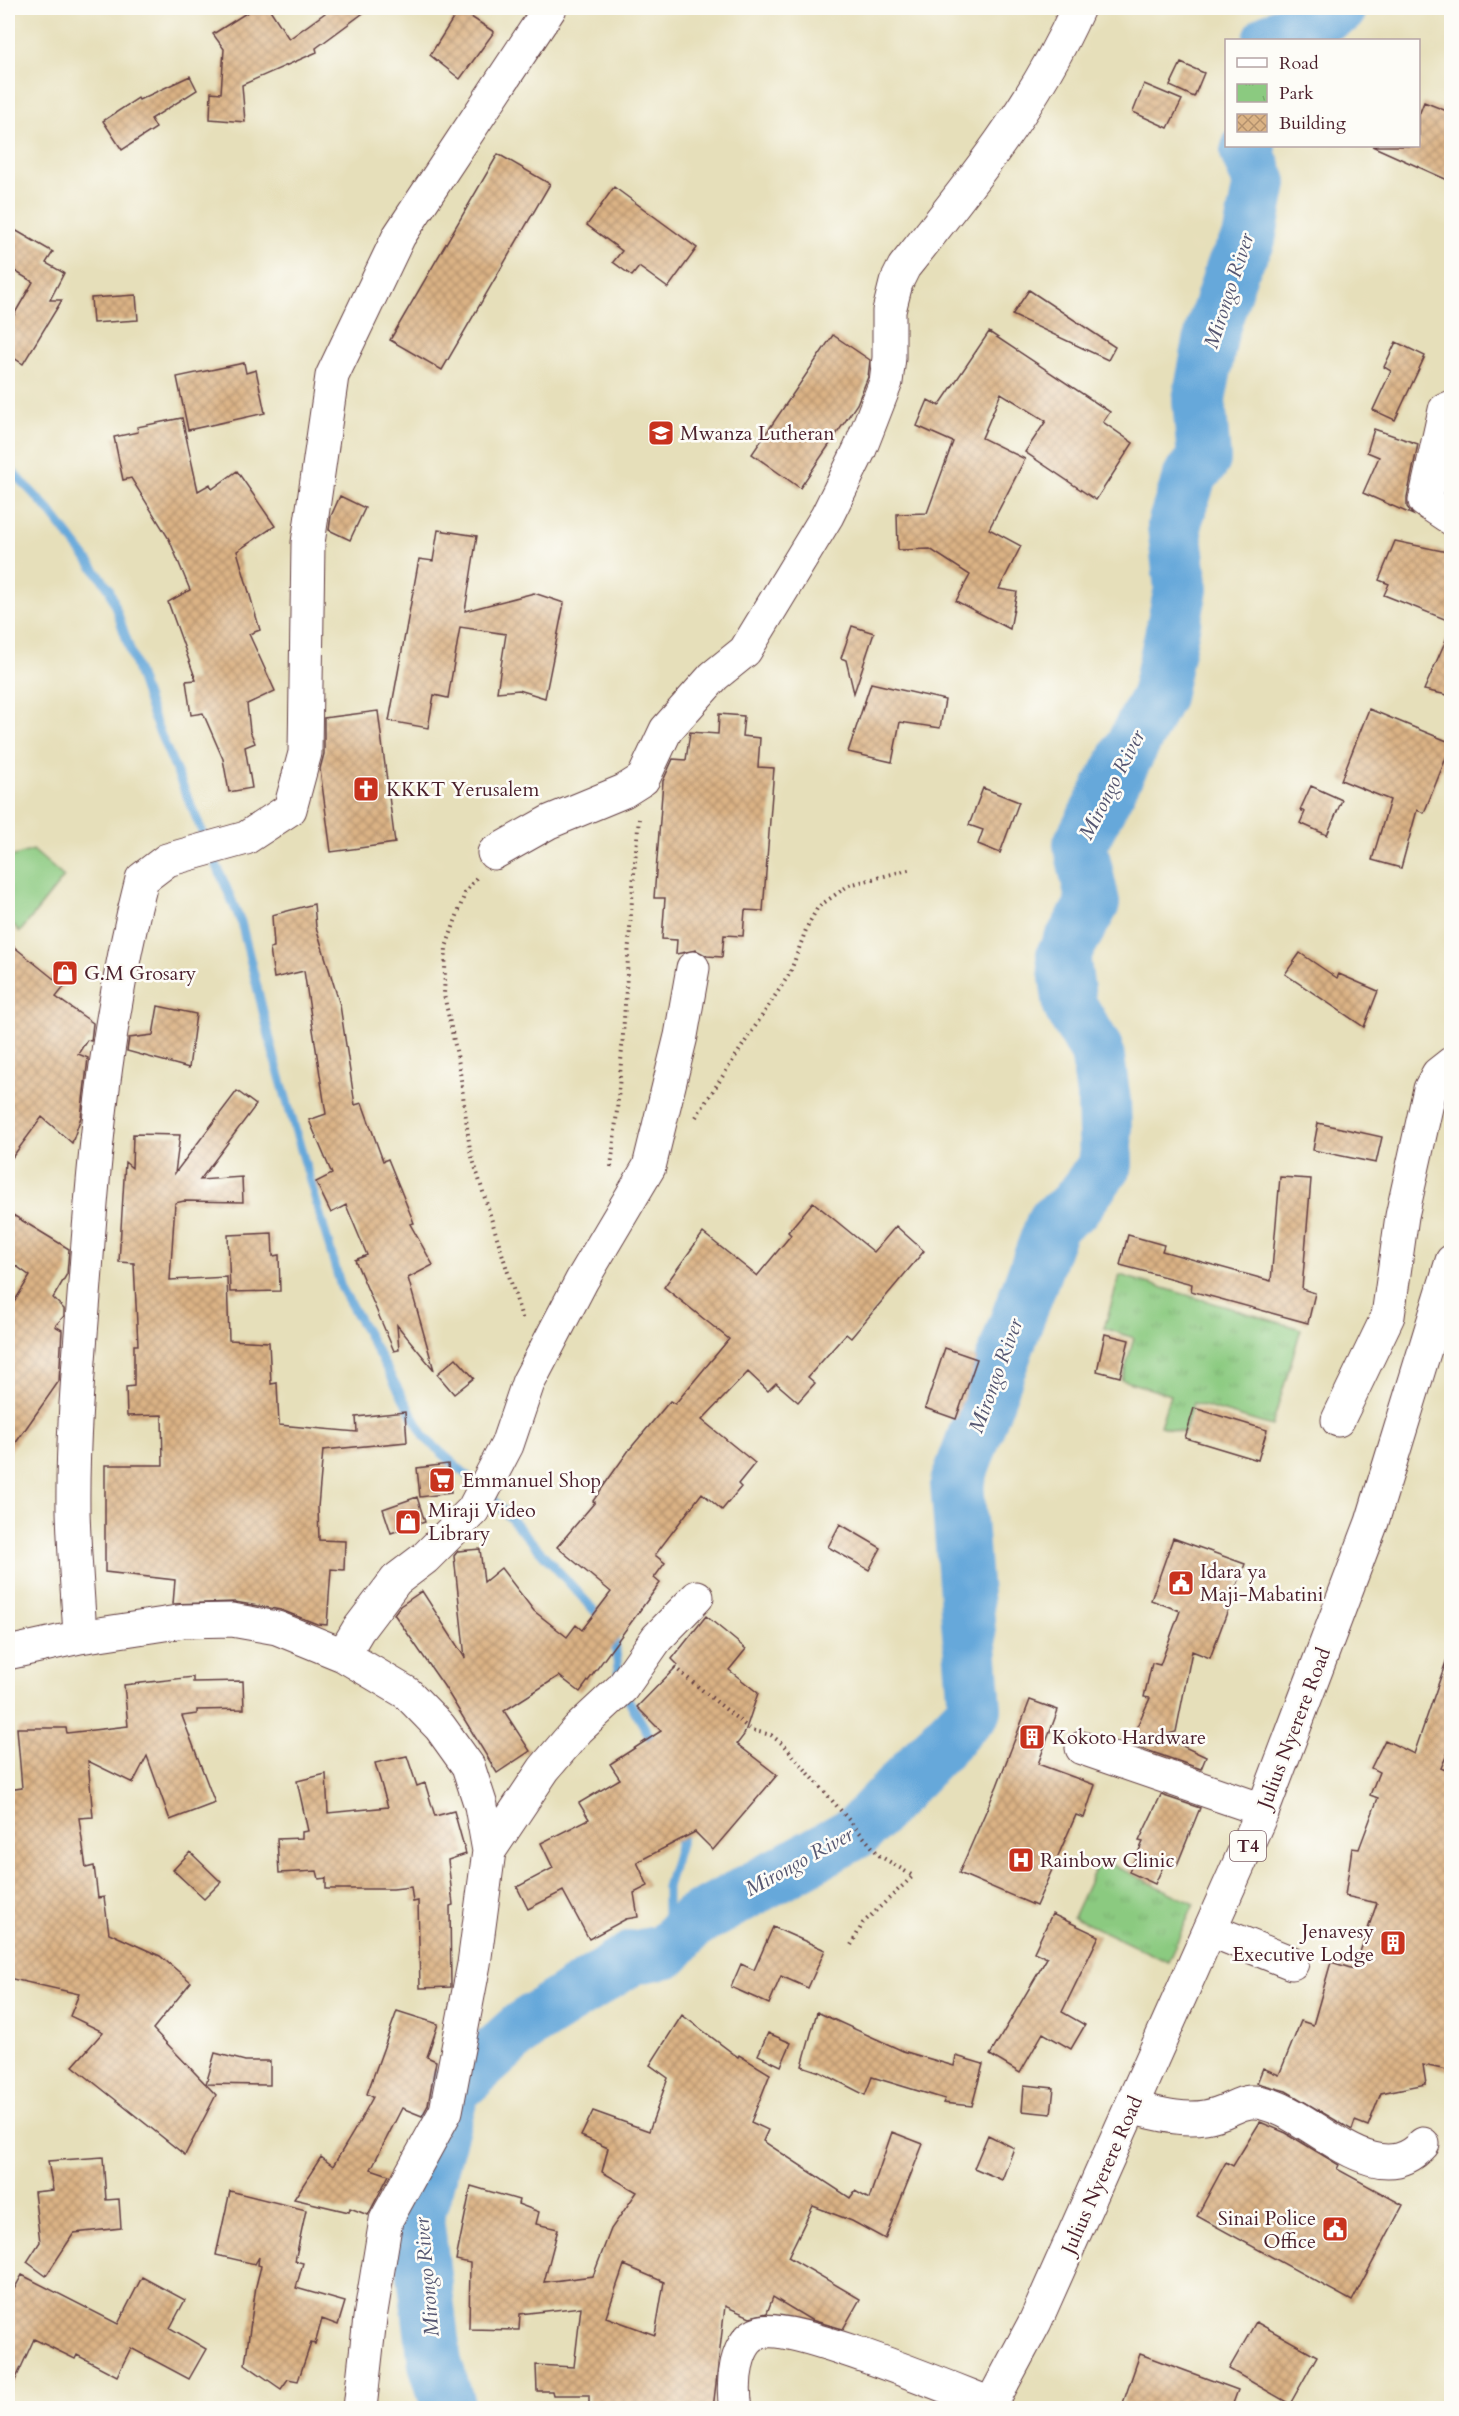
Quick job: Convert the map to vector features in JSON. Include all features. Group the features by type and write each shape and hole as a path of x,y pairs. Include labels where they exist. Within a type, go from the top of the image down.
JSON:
{"main road":[{"path":"80,1637 74,1511 75,1422 89,1224 104,1066 118,985 142,879 167,860 246,838 290,810 305,753 308,543 332,376 399,236 550,8"},
{"path":"494,853 549,822 624,791 643,779 666,730 714,676 745,651 827,516 860,449 886,382 889,358 889,311 896,283 904,267 982,171 1066,36 1078,8"},
{"path":"1452,407 1446,410 1425,501 1452,519"},
{"path":"343,1655 358,1630 396,1581 425,1558 473,1510 507,1445 528,1383 582,1280 649,1167 671,1082 693,968"},
{"path":"1338,1420 1388,1316 1402,1216 1430,1089 1438,1074 1452,1063"},
{"name":"Julius Nyerere Road","path":"990,2406 1035,2322 1133,2108 1263,1810 1372,1522 1452,1261"},
{"path":"489,1851 544,1769 578,1729 622,1688 657,1638 697,1596"},
{"path":"8,1653 80,1637 184,1621 232,1620 278,1628 343,1655 407,1694 440,1727 468,1766 481,1806 489,1851 474,1964 446,2111 386,2220 370,2318 360,2409"},
{"path":"1082,1748 1263,1810"},
{"path":"1210,1930 1292,1963"},
{"path":"1133,2108 1172,2116 1203,2118 1220,2114 1241,2102 1256,2100 1278,2108 1358,2154 1382,2163 1413,2155 1423,2144"},
{"path":"736,2409 738,2359 742,2344 753,2335 771,2330 792,2333 855,2354 990,2406"}],"path":[{"path":"611,1169 621,1082 632,879 643,779"},
{"path":"494,853 465,893 446,947 444,995 459,1064 470,1150 503,1258 523,1312 524,1324"},
{"path":"692,1123 790,973 807,927 818,907 849,885 912,869"},
{"path":"657,1638 673,1667 751,1730 771,1735 784,1746 880,1856 913,1876 863,1923 849,1949"}],"green space":[{"path":"33,850 64,877 20,932 8,919 8,858"},
{"path":"1120,1275 1301,1329 1272,1426 1193,1403 1184,1433 1160,1426 1170,1395 1122,1380 1134,1338 1104,1328"},
{"path":"1100,1859 1194,1904 1168,1962 1073,1917"}],"building":[{"path":"254,8 269,8 289,39 332,8 370,8 316,48 317,52 242,85 245,122 210,119 211,92 221,93 224,49 213,34"},
{"path":"459,9 494,32 460,79 430,55"},
{"path":"1181,63 1204,73 1194,97 1170,86"},
{"path":"190,76 197,90 151,119 156,128 122,150 103,121 138,98 139,100"},
{"path":"1144,84 1182,100 1168,128 1133,112"},
{"path":"1424,102 1452,113 1452,182 1374,147 1420,147 1420,112"},
{"path":"498,154 550,184 442,370 390,340"},
{"path":"614,187 697,248 668,288 639,267 632,276 613,262 622,251 587,225"},
{"path":"8,226 53,252 46,263 64,273 50,300 62,300 23,364 8,354 8,325 33,282 8,267"},
{"path":"1029,290 1115,347 1108,360 1012,315"},
{"path":"136,295 138,320 93,323 91,298"},
{"path":"989,332 1110,412 1103,422 1133,443 1096,500 1025,452 1046,421 1001,393 982,438 1025,459 989,529 1021,546 999,589 1017,592 1010,629 956,601 970,575 930,549 898,550 897,514 927,513 953,442 917,426 928,400 939,406"},
{"path":"833,335 870,360 868,377 857,404 800,488 752,454"},
{"path":"1396,342 1425,356 1395,420 1373,410 1391,371 1384,367"},
{"path":"244,363 246,373 256,370 265,413 188,430 177,377"},
{"path":"182,418 198,491 210,484 212,489 237,471 275,526 237,551 260,630 249,634 275,691 247,704 250,731 255,743 245,747 252,788 229,792 223,759 203,713 191,715 186,681 196,680 168,602 190,590 169,539 131,478 123,480 114,437 138,432 137,427"},
{"path":"1374,429 1418,444 1407,497 1407,507 1413,515 1363,493 1379,457 1367,452"},
{"path":"340,496 365,508 350,540 329,530 331,516"},
{"path":"438,530 477,536 465,611 534,593 564,603 545,698 519,690 497,692 506,634 460,627 448,698 434,695 428,728 389,721 419,559 433,561"},
{"path":"1395,541 1452,553 1452,622 1384,595 1389,584 1379,580"},
{"path":"852,626 874,633 854,693 846,660 841,658"},
{"path":"1452,626 1452,696 1424,690"},
{"path":"871,683 945,700 940,728 900,722 892,762 848,752"},
{"path":"1369,709 1452,743 1424,813 1417,810 1401,868 1372,860 1390,800 1341,780"},
{"path":"378,711 395,843 331,852 320,769 324,754 324,718"},
{"path":"719,714 744,716 742,736 760,738 758,767 774,768 763,911 745,910 743,936 724,935 722,957 707,956 696,950 676,954 677,940 662,939 665,898 654,898 663,781 673,759 686,760 690,732 718,734"},
{"path":"1311,786 1342,800 1327,835 1300,823 1305,812 1300,810"},
{"path":"983,788 1019,802 1000,853 978,844 983,830 969,825"},
{"path":"314,904 316,927 340,1005 355,1105 362,1103 383,1161 388,1159 414,1223 410,1224 433,1265 408,1278 434,1370 397,1325 399,1350 394,1351 355,1260 367,1255 346,1205 331,1213 316,1182 332,1174 309,1120 326,1114 304,971 274,978 270,948 274,947 272,915"},
{"path":"8,942 64,987 56,997 93,1023 91,1041 87,1040 78,1054 88,1058 81,1117 72,1143 42,1117 8,1163"},
{"path":"1300,953 1337,978 1339,974 1378,991 1364,1027 1285,974"},
{"path":"158,1006 196,1014 189,1068 127,1051 129,1038 153,1035"},
{"path":"237,1091 256,1105 200,1180 242,1177 243,1202 184,1201 175,1203 170,1280 227,1277 229,1340 269,1342 271,1384 277,1383 279,1425 357,1432 356,1417 405,1412 407,1442 323,1450 318,1507 319,1540 345,1541 344,1570 331,1569 327,1625 317,1624 281,1610 235,1602 173,1604 175,1580 105,1572 105,1465 163,1465 162,1415 127,1416 126,1387 134,1386 134,1345 138,1345 134,1263 119,1262 125,1162 132,1168 133,1134 180,1135 175,1173"},
{"path":"1318,1123 1382,1137 1376,1163 1313,1150"},
{"path":"1280,1177 1311,1179 1302,1289 1315,1293 1308,1323 1191,1291 1192,1284 1120,1265 1128,1235 1164,1245 1162,1251 1271,1281"},
{"path":"813,1202 874,1252 896,1226 924,1251 851,1338 846,1334 808,1377 815,1383 798,1402 776,1383 768,1391 748,1372 702,1420 755,1463 738,1484 741,1487 722,1510 702,1493 655,1555 665,1563 654,1578 660,1583 580,1692 559,1676 504,1711 530,1751 497,1773 444,1686 394,1614 400,1606 422,1591 465,1658 454,1556 458,1551 480,1549 484,1582 501,1568 534,1611 567,1637 576,1625 582,1630 611,1592 557,1547 595,1502 593,1501 629,1450 670,1401 675,1404 729,1339 664,1287 703,1233 757,1276 791,1235 788,1232"},
{"path":"8,1212 69,1249 67,1274 53,1298 64,1309 64,1316 55,1326 62,1330 59,1381 8,1454 8,1312 30,1276 8,1260"},
{"path":"272,1233 273,1256 279,1255 280,1291 230,1292 228,1235"},
{"path":"1105,1334 1129,1340 1120,1377 1097,1371"},
{"path":"945,1348 977,1359 956,1419 925,1408"},
{"path":"456,1358 474,1378 454,1394 437,1374"},
{"path":"1194,1408 1267,1430 1258,1460 1185,1438"},
{"path":"448,1464 451,1493 420,1497 417,1468"},
{"path":"417,1497 425,1522 391,1533 383,1509"},
{"path":"840,1524 881,1548 869,1570 828,1547"},
{"path":"1173,1538 1245,1564 1210,1658 1192,1651 1176,1732 1161,1736 1206,1757 1201,1769 1129,1744 1150,1698 1144,1697 1152,1663 1160,1665 1180,1611 1151,1600"},
{"path":"706,1616 746,1649 729,1670 758,1693 744,1735 737,1744 777,1775 713,1850 695,1832 637,1862 648,1886 634,1893 638,1917 626,1919 589,1939 563,1891 528,1909 517,1887 553,1868 541,1843 589,1819 579,1803 620,1779 610,1764 661,1731 637,1707 678,1665 672,1659"},
{"path":"1448,1656 1452,1657 1452,1743 1441,1768 1452,1773 1452,2071 1423,2065 1426,2084 1381,2093 1368,2126 1355,2121 1352,2130 1286,2091 1257,2083 1263,2068 1279,2075 1301,2021 1313,2025 1331,1962 1354,1969 1377,1903 1345,1896 1352,1848 1359,1849 1378,1798 1370,1795 1379,1772 1371,1768 1385,1740 1414,1754"},
{"path":"193,1677 193,1682 243,1681 244,1709 197,1710 197,1714 182,1716 215,1803 170,1820 147,1756 133,1783 88,1761 93,1817 79,1818 86,1868 94,1866 98,1898 104,1897 109,1933 160,1956 191,1982 153,2029 216,2095 185,2155 73,2066 103,2032 70,2016 79,1994 8,1978 8,1790 22,1788 17,1728 66,1728 67,1733 128,1726 124,1685"},
{"path":"1030,1700 1058,1710 1038,1764 1095,1785 1084,1818 1076,1815 1036,1906 959,1873 997,1786"},
{"path":"407,1756 417,1786 425,1783 435,1816 454,1811 466,1854 448,1860 453,1905 450,1906 451,1987 420,1988 418,1901 413,1902 411,1887 326,1889 326,1878 319,1879 317,1871 279,1873 277,1839 302,1838 302,1832 308,1831 297,1781 326,1774 328,1813 388,1807 375,1763"},
{"path":"1161,1795 1200,1808 1177,1865 1166,1860 1155,1884 1129,1872 1143,1842 1139,1841"},
{"path":"190,1852 221,1882 204,1899 173,1870"},
{"path":"1052,1914 1099,1936 1062,2012 1085,2025 1071,2049 1043,2033 1020,2073 990,2055 1047,1958 1034,1952"},
{"path":"773,1927 825,1950 808,1988 781,1976 769,2004 731,1987 741,1964 754,1970"},
{"path":"397,2011 438,2024 427,2057 436,2061 428,2105 422,2116 402,2108 371,2169 389,2175 368,2215 350,2208 349,2212 294,2199 321,2157 333,2166 360,2121 373,2097 367,2094"},
{"path":"817,2012 903,2051 954,2066 956,2056 983,2064 972,2106 943,2103 945,2099 872,2077 865,2095 820,2072 802,2066"},
{"path":"682,2015 738,2057 739,2055 770,2074 751,2122 768,2130 763,2141 850,2198 855,2191 869,2199 892,2132 923,2144 885,2239 852,2221 813,2206 788,2257 860,2299 843,2329 811,2320 773,2297 767,2313 750,2317 725,2306 713,2409 589,2409 589,2395 553,2395 552,2391 537,2391 536,2365 574,2367 581,2307 520,2314 519,2330 469,2329 470,2263 456,2260 471,2186 519,2200 518,2204 539,2212 536,2224 558,2229 544,2282 593,2276 611,2229 637,2192 602,2172 608,2148 581,2136 593,2111 649,2131 668,2078 650,2065","holes":["624,2265 664,2282 655,2335 606,2317"]},
{"path":"768,2033 791,2043 781,2066 758,2055"},
{"path":"215,2053 245,2061 270,2061 270,2085 206,2084"},
{"path":"1024,2085 1054,2088 1051,2114 1022,2111"},
{"path":"1260,2122 1286,2133 1339,2165 1337,2169 1403,2205 1352,2301 1197,2216 1226,2162 1233,2166"},
{"path":"988,2135 1014,2148 1002,2180 974,2168"},
{"path":"103,2157 106,2200 119,2199 121,2228 74,2233 46,2276 27,2262 40,2242 34,2192 53,2190 48,2161"},
{"path":"230,2191 306,2210 295,2261 303,2263 296,2288 345,2302 338,2325 322,2319 315,2344 311,2343 298,2381 288,2379 281,2389 245,2364 261,2266 258,2265 259,2257 255,2264 216,2255"},
{"path":"22,2275 118,2324 142,2277 185,2300 170,2328 206,2349 189,2379 131,2348 117,2376 77,2355 75,2359 34,2339 8,2396 8,2300"},
{"path":"1256,2322 1317,2356 1290,2404 1229,2369"},
{"path":"1140,2354 1238,2390 1231,2409 1121,2409"}],"waterway":[{"name":"Mirongo River","path":"1272,39 1340,8"},
{"name":"Mirongo River","path":"449,2408 435,2363 417,2219 453,2090 523,2027 632,1958 667,1951 691,1923 858,1831 975,1709 957,1483 1053,1222 1074,1207 1106,1164 1104,1102 1097,1051 1070,1006 1063,955 1093,903 1080,844 1158,696 1181,589 1174,525 1190,476 1204,459 1199,400 1212,331 1232,269 1249,239 1260,183 1247,152 1249,147"},
{"path":"8,467 49,510 109,588 153,717 241,922 275,1060 341,1287 426,1439 479,1486"},
{"path":"489,1495 603,1620"},
{"path":"614,1633 619,1678"},
{"path":"625,1694 656,1747"},
{"path":"667,1951 667,1887 684,1830"}],"place":[{"name":"Mwanza Lutheran","path":"661,433"},
{"name":"KKKT Yerusalem","path":"366,789"},
{"name":"G.M Grosary","path":"65,973"},
{"name":"Emmanuel Shop","path":"442,1480"},
{"name":"Miraji Video Library","path":"408,1522"},
{"name":"Idara ya Maji-Mabatini","path":"1181,1583"},
{"name":"Kokoto Hardware","path":"1032,1737"},
{"name":"Rainbow Clinic","path":"1021,1860"},
{"name":"Jenavesy Executive Lodge","path":"1393,1943"},
{"name":"Sinai Police Office","path":"1335,2229"}]}
